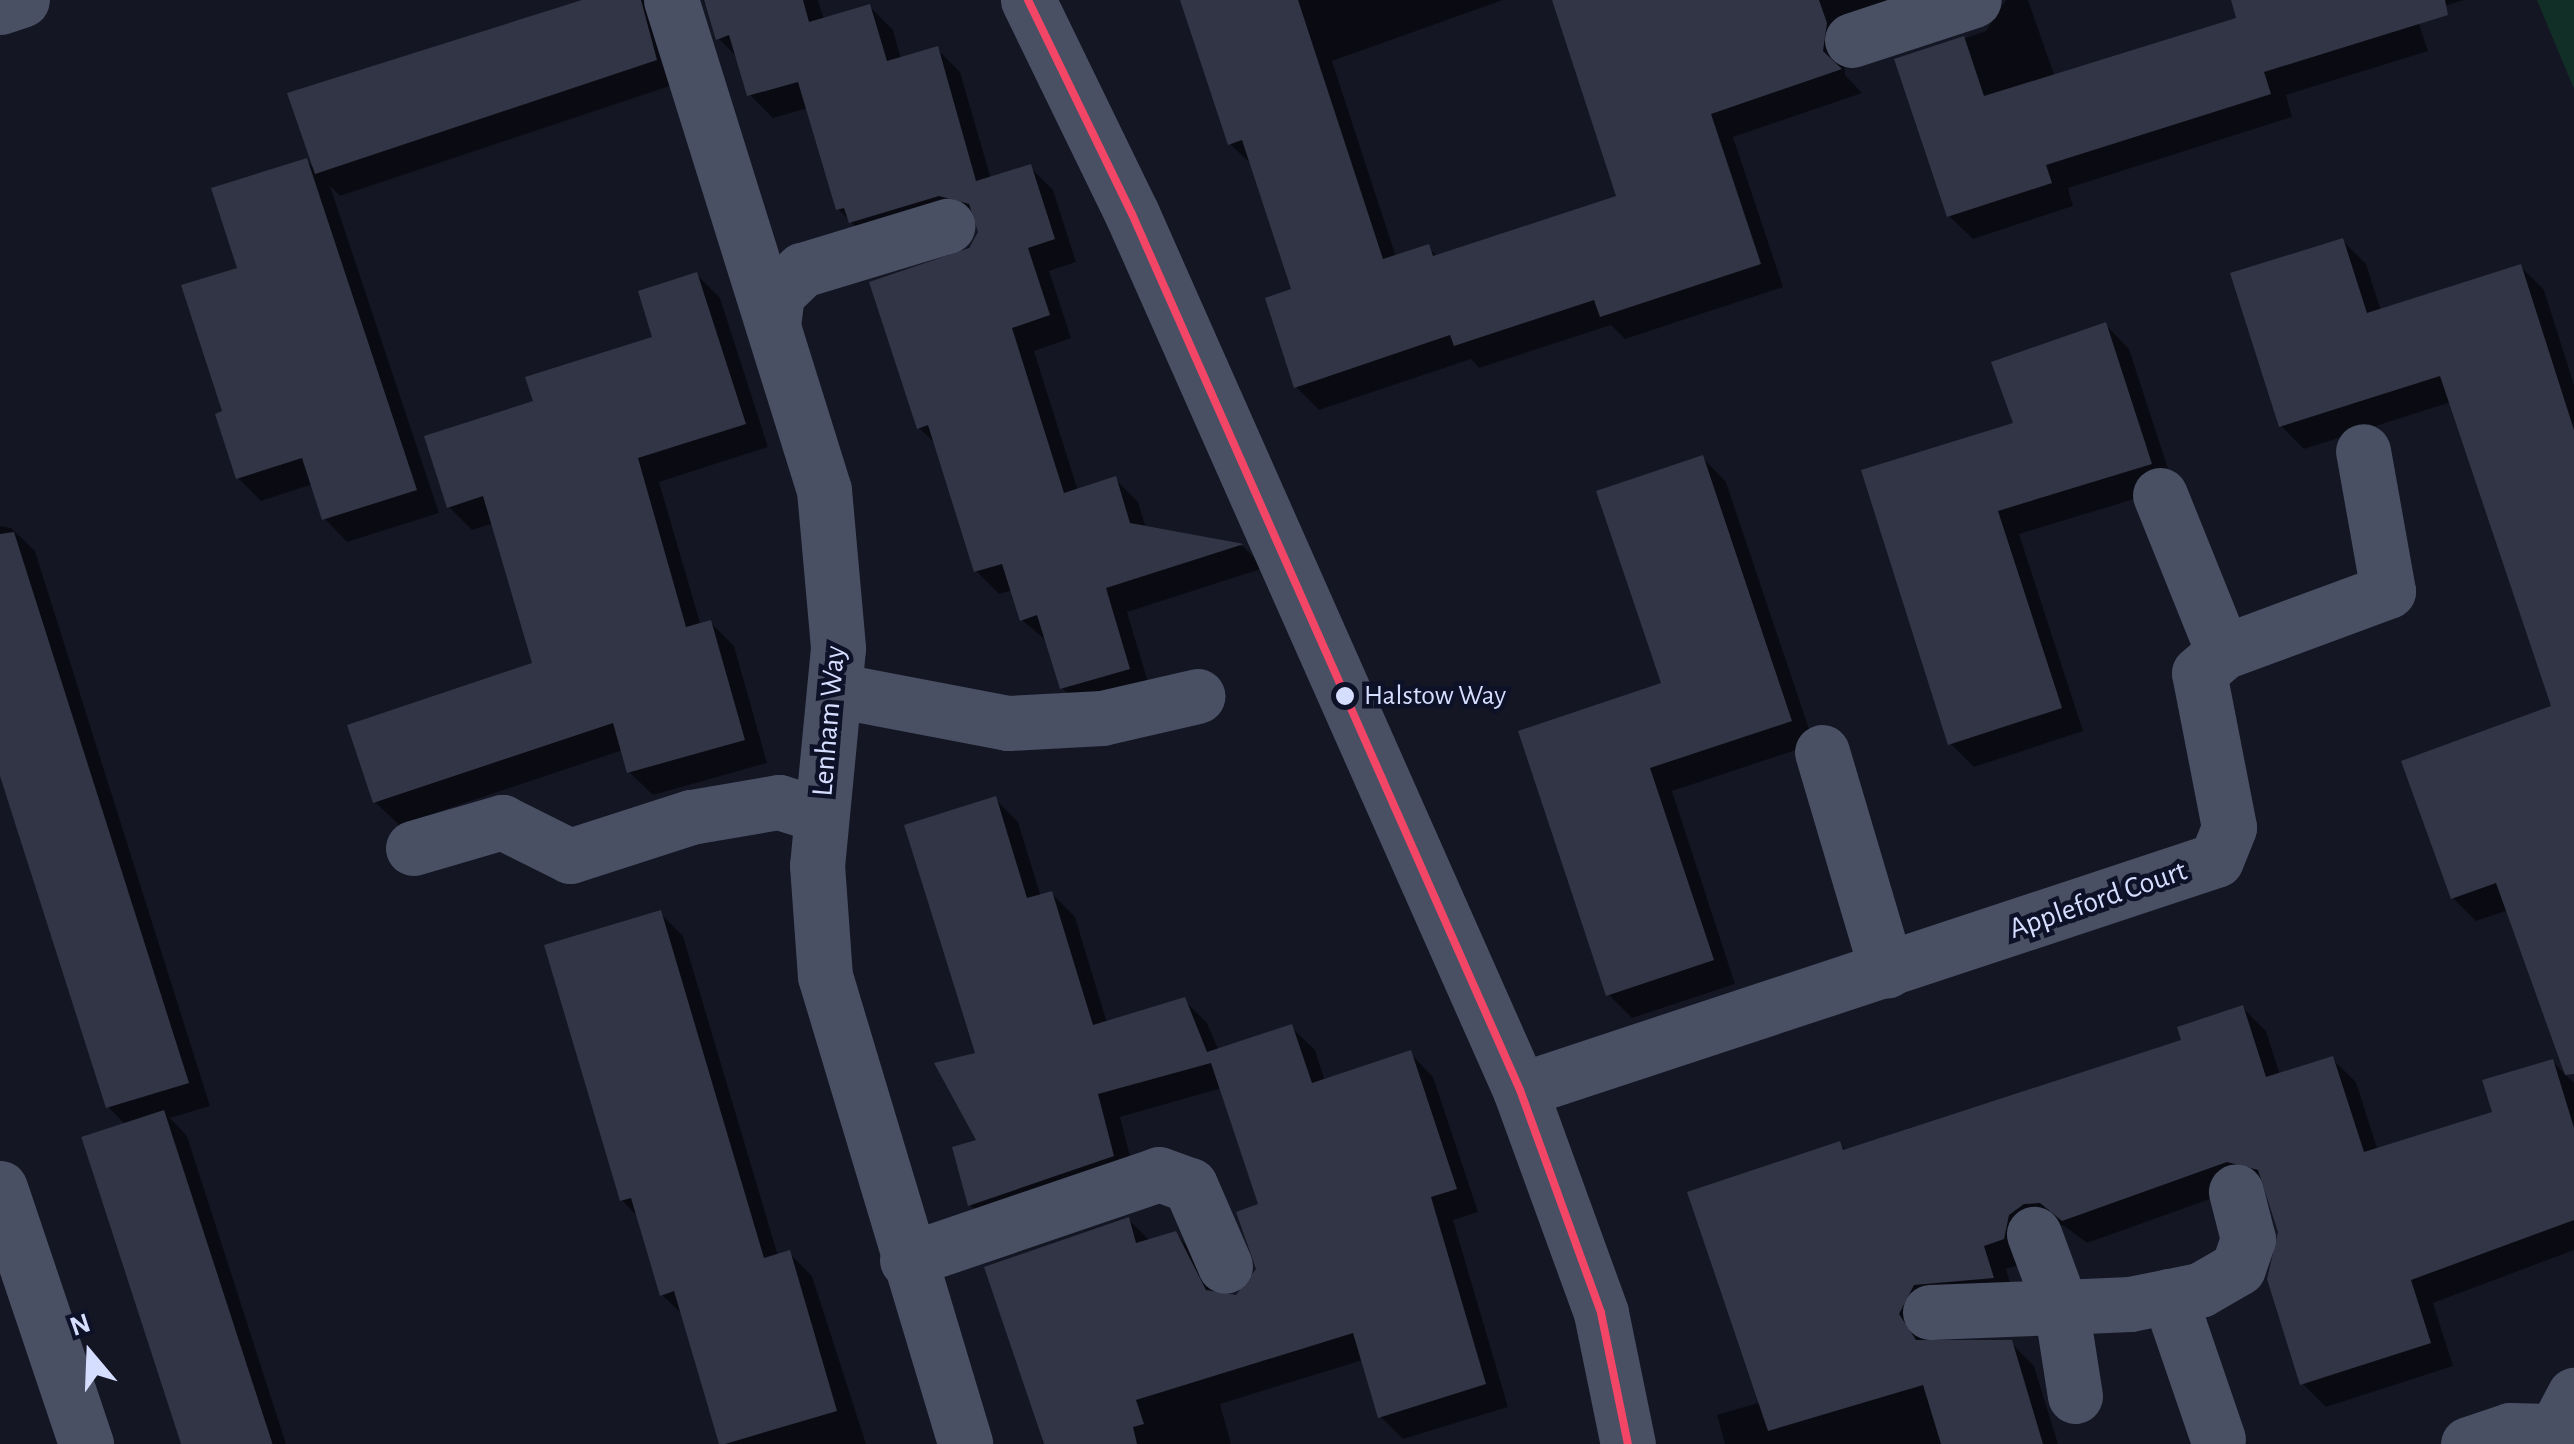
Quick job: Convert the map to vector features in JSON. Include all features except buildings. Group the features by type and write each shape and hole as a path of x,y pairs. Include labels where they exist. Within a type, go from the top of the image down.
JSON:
{"street":[{"path":"0,7 22,0"},
{"name":"Lenham Way","path":"672,0 824,490 838,648 820,816 825,976 965,1444"},
{"path":"1028,0 1132,214 1520,1090 1601,1314 1628,1444"},
{"path":"1852,40 1974,0"},
{"path":"773,326 777,294 802,270 947,226"},
{"path":"2160,495 2223,652 2388,591 2363,451"},
{"name":"Appleford Court","path":"1520,1090 2216,860 2229,827 2200,673 2223,652"},
{"path":"835,690 1008,724 1102,718 1197,696"},
{"path":"1822,752 1887,971"},
{"path":"413,848 502,822 570,856 691,817 779,802 820,816"},
{"path":"907,1260 1159,1174 1190,1185 1225,1266"},
{"path":"0,1188 86,1444"},
{"path":"1930,1312 2060,1307 2200,1290 2238,1268 2248,1239 2236,1192"},
{"path":"2034,1234 2060,1307 2075,1396"},
{"path":"2169,1296 2227,1442"},
{"path":"2468,1444 2510,1430 2567,1423"}],"green space":[{"path":"2537,0 2574,0 2574,89"}],"transit line":[{"path":"1028,0 1132,214 1520,1090 1601,1313 1628,1444"}],"place":[{"name":"Halstow Way","path":"1345,696"}]}
